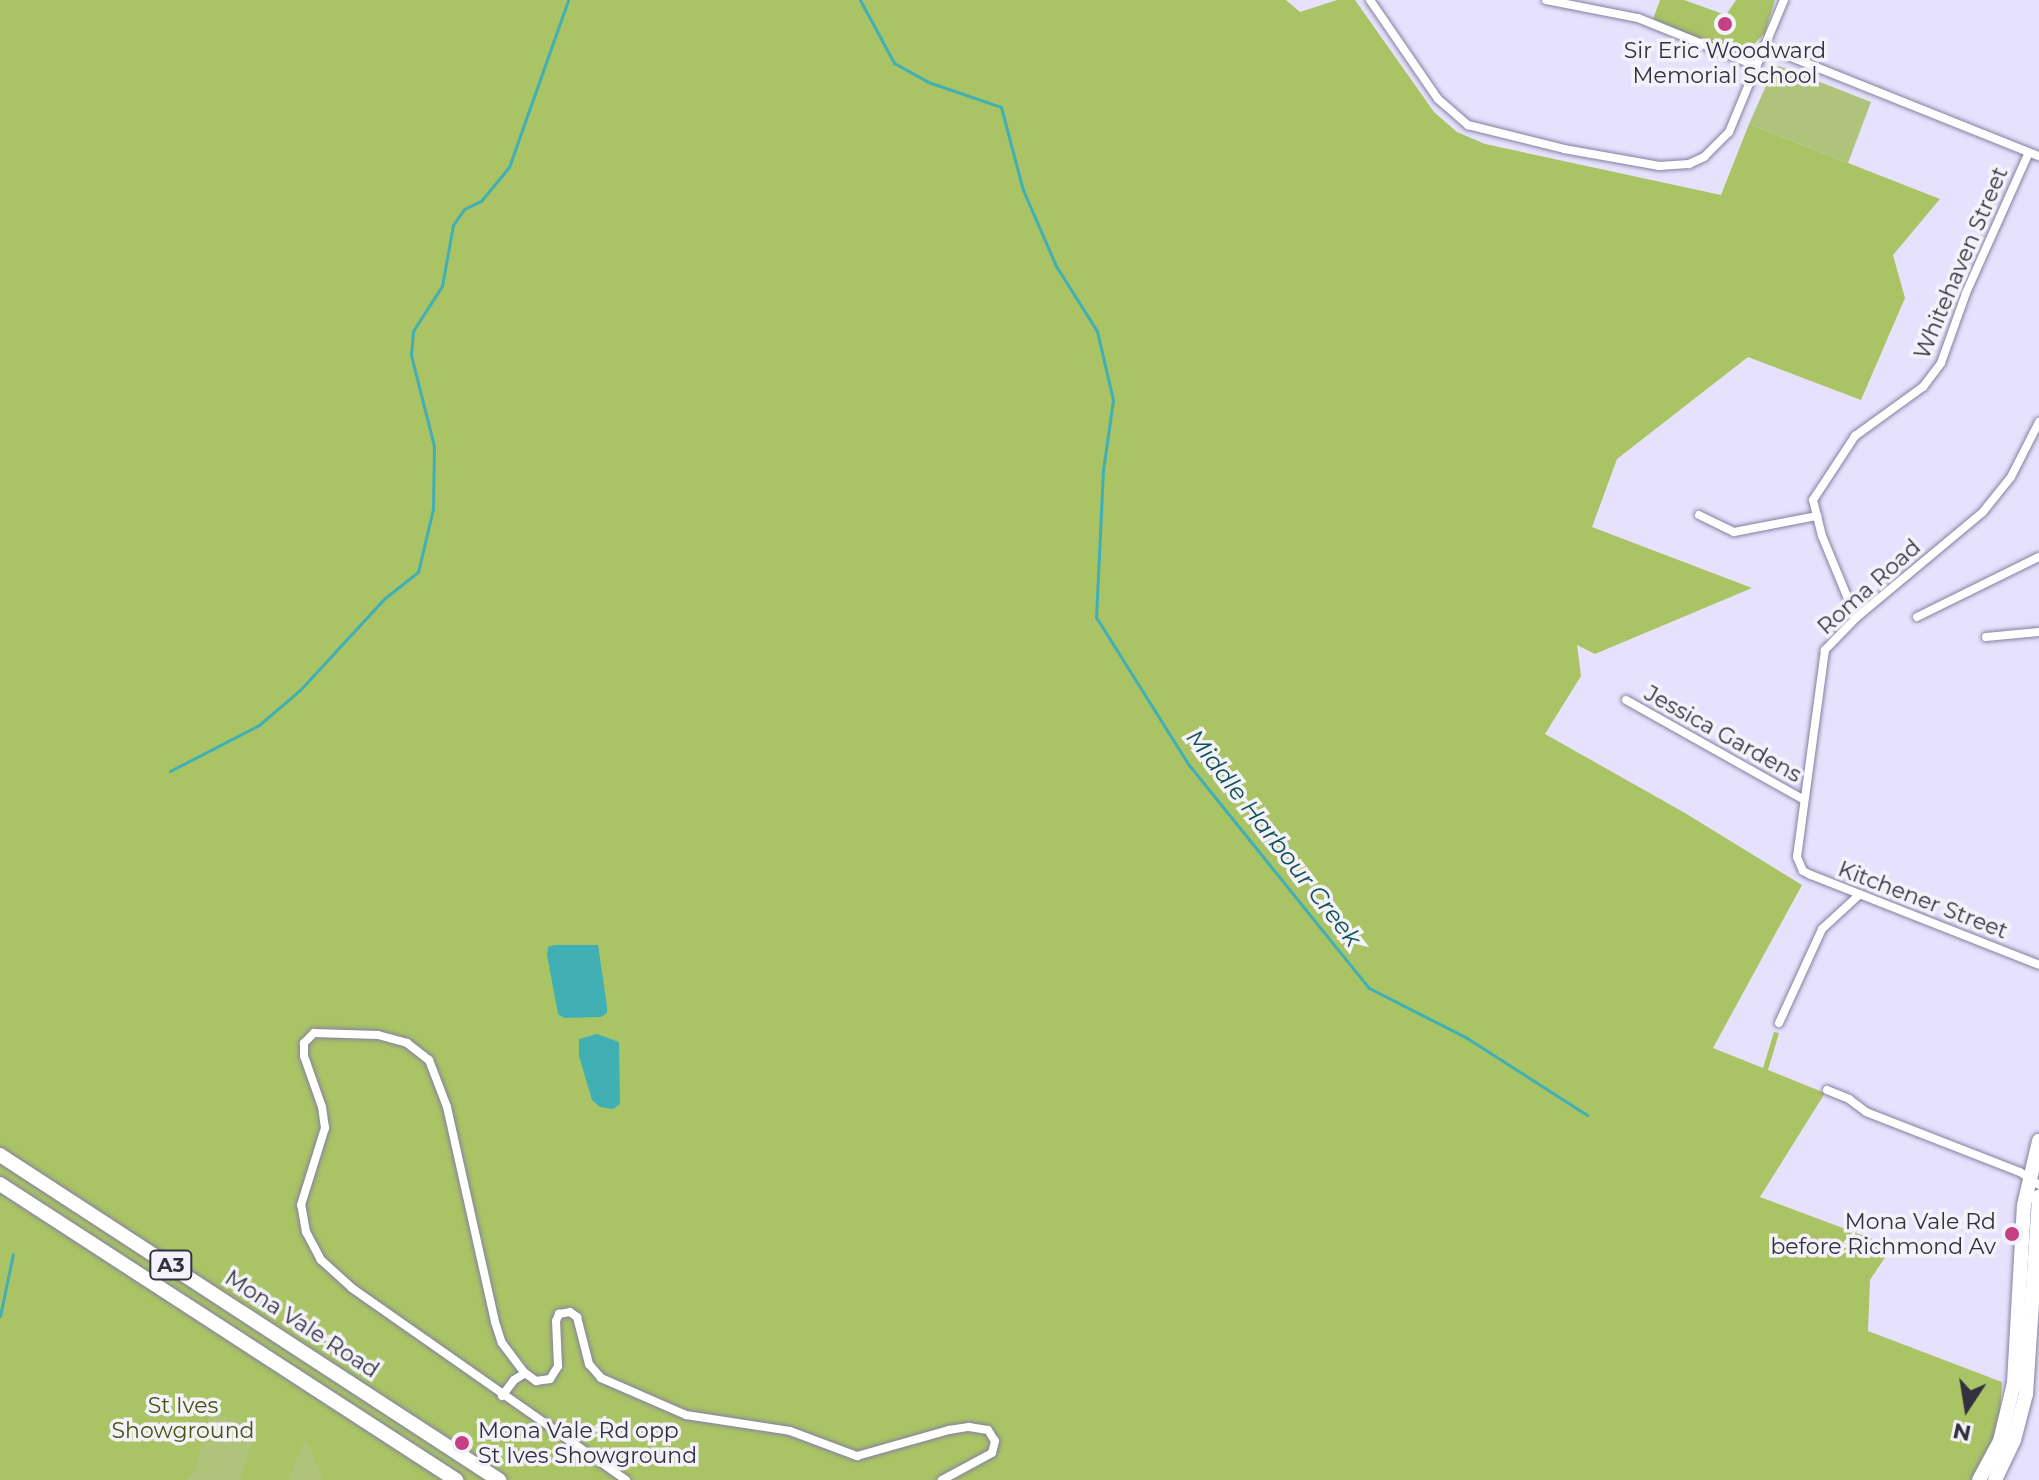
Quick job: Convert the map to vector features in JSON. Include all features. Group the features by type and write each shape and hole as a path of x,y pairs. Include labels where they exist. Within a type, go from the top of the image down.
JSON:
{"highway":[{"path":"1991,1478 2014,1383 2039,1141"},
{"name":"Mona Vale Road","path":"0,1155 499,1480"},
{"name":"A3","path":"0,1184 456,1480"},
{"path":"1991,1478 2014,1440 2026,1394 2039,1196"}],"street":[{"path":"1370,0 1438,99 1468,125 1564,149 1659,166 1689,164 1717,147 1729,132 1784,0"},
{"path":"1546,0 1638,18 1757,66"},
{"path":"1766,47 2039,156"},
{"name":"Whitehaven Street","path":"1817,516 1813,500 1855,436 1923,387 1941,363 1966,293 2029,152"},
{"name":"Roma Road","path":"1799,863 1804,800 1825,650 1856,618 1983,512 2011,477 2039,422"},
{"path":"1699,515 1734,532 1817,516 1822,536 1856,618"},
{"path":"1917,617 2039,557"},
{"path":"1986,637 2039,632"},
{"name":"Jessica Gardens","path":"1626,700 1804,800"},
{"name":"Kitchener Street","path":"1799,863 1811,875 2039,965"},
{"path":"1779,1023 1822,929 1859,895"},
{"path":"626,1480 352,1288 321,1260 311,1243 301,1205 325,1128 322,1107 304,1056 304,1043 314,1033 378,1035 407,1043 429,1060 447,1107 495,1322 502,1343 525,1373 536,1381 550,1379 558,1366 556,1321 559,1314 570,1312 577,1317 589,1364 601,1378 686,1415 790,1431 857,1456 949,1430 969,1427 988,1430 995,1441 992,1453 942,1480"},
{"path":"1827,1090 1849,1099 1866,1112 2034,1181"},
{"path":"502,1396 514,1380 525,1373"}],"green space":[{"path":"0,0 1286,0 1300,12 1337,0 1355,0 1434,112 1457,132 1485,144 1721,195 1749,124 1940,199 1893,255 1905,298 1861,400 1748,357 1617,459 1592,527 1752,588 1595,654 1577,645 1581,676 1545,734 1685,813 1802,885 1713,1048 1763,1068 1774,1032 1779,1033 1768,1070 1825,1093 1760,1197 1875,1240 1888,1253 1870,1280 1868,1331 2002,1382 1996,1480 323,1480 306,1437 288,1480 240,1480 257,1425 210,1412 195,1468 187,1480 0,1480"},
{"name":"Sir Eric Woodward Memorial School","path":"1660,0 1684,0 1726,15 1736,0 1775,0 1765,33 1747,51 1709,44 1653,19"},
{"path":"1779,66 1871,102 1848,163 1749,124 1773,70"},
{"name":"St Ives Showground","path":"159,1323 395,1480 85,1480"}],"shaded area":[{"path":"598,945 607,1013 601,1017 564,1018 558,1014 547,955 548,947"},
{"path":"597,1034 619,1042 620,1104 613,1109 600,1107 592,1100 579,1056 579,1039"}],"waterway":[{"path":"170,771 259,725 300,690 385,598 418,572 433,509 434,446 411,355 413,331 442,286 453,225 464,209 481,201 509,167 568,0"},
{"name":"Middle Harbour Creek","path":"860,0 894,63 928,82 1001,107 1023,190 1056,266 1097,331 1113,400 1103,470 1096,617 1189,765 1369,988 1467,1038 1587,1115"},
{"path":"0,1316 13,1254"}],"place":[{"name":"Sir Eric Woodward Memorial School","path":"1725,24"},
{"name":"Mona Vale Rd before Richmond Av","path":"2012,1234"},
{"name":"Mona Vale Rd opp St Ives Showground","path":"462,1443"}]}
